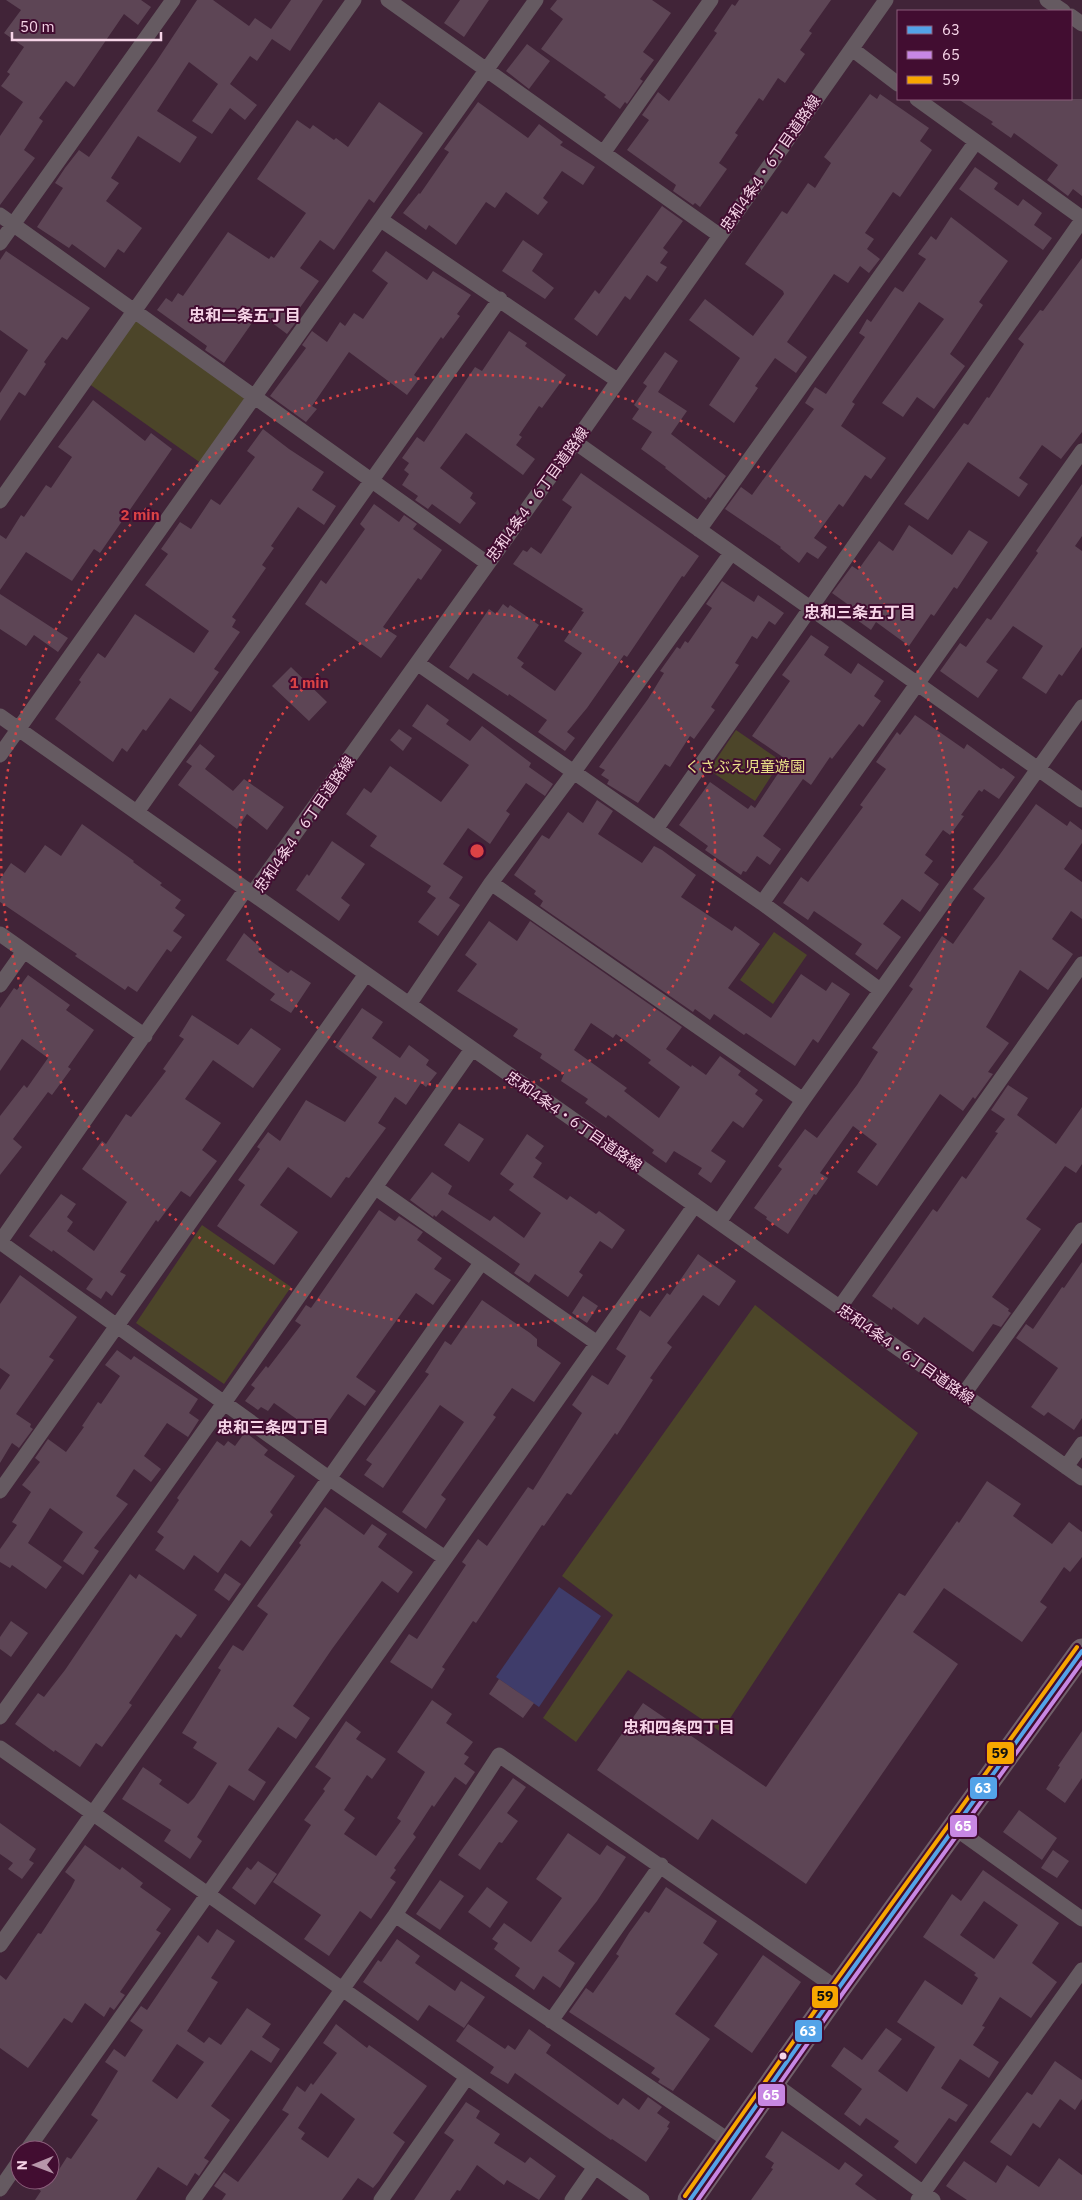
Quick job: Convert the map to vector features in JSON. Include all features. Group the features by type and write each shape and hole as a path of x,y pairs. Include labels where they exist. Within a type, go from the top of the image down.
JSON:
{"main road":[{"path":"690,2200 838,1989 956,1829 1082,1651"}],"street":[{"path":"0,243 173,0"},
{"path":"0,501 354,0"},
{"path":"388,0 719,235"},
{"path":"0,755 536,0"},
{"path":"604,152 712,0"},
{"name":"忠和4条4・6丁目道路線","path":"886,0 575,442 417,663 249,892 410,1003 472,1049 1082,1478"},
{"path":"1048,0 1062,10"},
{"path":"852,49 897,83"},
{"path":"656,828 1082,219 918,100"},
{"path":"699,530 975,142"},
{"path":"0,215 487,563"},
{"path":"381,220 617,380"},
{"path":"137,812 500,299"},
{"path":"575,442 1082,800"},
{"path":"762,903 1082,451"},
{"path":"410,1003 490,883 573,773 731,553"},
{"path":"417,663 573,773 656,828 880,990"},
{"path":"719,1222 880,990 1082,707"},
{"path":"0,716 249,892 0,1242 330,1479 445,1558"},
{"path":"490,883 803,1100"},
{"path":"0,934 145,1036"},
{"path":"0,984 24,951"},
{"path":"840,1307 1082,964"},
{"path":"0,1491 366,974"},
{"path":"0,1717 376,1188 472,1049"},
{"path":"376,1188 597,1343"},
{"path":"34,2140 209,1895 694,1205"},
{"path":"963,1395 1082,1230"},
{"path":"0,1945 481,1263"},
{"path":"1066,1467 1082,1444"},
{"path":"0,1748 642,2200"},
{"path":"193,2200 395,1915 499,1755 661,1865 838,1989"},
{"path":"956,1829 1082,1919"},
{"path":"551,2021 661,1865"},
{"path":"395,1915 731,2142"},
{"path":"773,2083 925,2198 1082,1970"},
{"path":"381,2200 467,2078"},
{"path":"572,2200 595,2167"},
{"path":"0,2188 10,2174"}],"green space":[{"path":"135,310 255,396 205,466 85,381"},
{"name":"くさぶえ児童遊園","path":"736,730 781,761 755,801 709,770"},
{"path":"774,932 807,955 773,1004 740,980"},
{"path":"202,1225 291,1287 224,1384 136,1323"},
{"path":"755,1305 918,1433 721,1732 628,1670 576,1742 543,1718 613,1615 562,1576"}],"shaded area":[{"path":"559,1587 601,1616 539,1707 496,1677"}],"building":[{"path":"6,0 141,0 151,7 138,25 124,14 74,87 66,81 39,118 43,121 24,150 35,158 0,205 0,136 23,102 1,86 10,74 7,72 24,47 4,33 21,10"},
{"path":"197,0 213,0 249,26 255,18 271,29 291,0 323,0 290,51 272,39 257,61 250,56 230,84 257,105 245,120 230,108 212,134 192,121 218,84 189,62 157,111 197,137 180,163 138,136 111,178 119,183 106,201 142,228 124,253 118,249 105,268 72,244 69,248 37,227 63,188 55,183 65,168 79,150 89,157"},
{"path":"460,0 489,0 464,37 444,23"},
{"path":"557,0 652,0 671,13 643,52 654,60 640,79 643,81 627,104 625,102 620,109 604,97 606,95 541,49 563,19 550,9"},
{"path":"739,0 831,0 809,31 812,33 800,50 805,54 785,83 778,78 763,101 759,98 735,133 738,135 719,163 727,169 700,207 695,203 693,205 673,191 676,185 627,150 649,120 642,115 658,92 669,101 717,33 714,31 732,4 735,6"},
{"path":"527,44 550,61 529,89 506,71"},
{"path":"870,94 877,99 880,94 929,128 920,141 932,150 900,197 893,192 865,233 874,239 867,249 880,259 869,273 860,266 848,283 834,274 787,342 807,357 796,373 775,358 755,386 758,388 734,423 709,405 740,358 689,320 705,299 753,336 784,294 783,291 745,264 782,211 787,214 808,183 815,188 831,163 824,157"},
{"path":"1082,99 1082,196 1073,189 1068,196 1047,180 1058,165 1014,133 1011,138 991,124 993,122 960,100"},
{"path":"379,102 423,133 374,203 369,199 334,250 320,240 300,268 319,281 294,316 297,321 287,334 259,313 224,363 205,350 207,346 157,310 166,298 172,302 178,293 183,296 228,232 269,259 271,256 274,258 306,213 257,179 297,120 310,129 313,125 334,140 336,138 348,147"},
{"path":"478,102 528,138 539,124 563,142 560,145 595,167 583,185 562,171 543,198 548,202 538,215 506,192 495,208 486,202 456,245 429,225 426,230 403,213 420,194 449,152 444,149"},
{"path":"975,167 998,183 994,189 1018,206 1023,199 1042,213 1034,225 1052,238 1043,250 959,189"},
{"path":"662,206 683,221 663,248 668,252 660,263 667,267 657,282 647,275 630,300 625,296 597,336 574,319 595,290 599,294"},
{"path":"951,217 1008,261 979,302 983,305 950,354 965,366 934,409 917,397 903,417 882,403 944,319 919,302 852,402 855,404 841,426 886,458 871,479 865,475 843,507 839,504 814,538 827,547 818,559 807,552 799,563 781,547 725,509 741,487 752,495 814,409 805,403 815,387 826,394 865,337 859,333 867,319 871,322 895,287 903,292 926,259 918,254 931,236 936,240"},
{"path":"523,240 543,254 532,271 554,288 545,299 502,271"},
{"path":"6,251 90,308 67,340 62,337 44,362 46,364 25,396 19,392 0,421 0,393 28,350 0,330 0,260"},
{"path":"386,251 427,280 433,271 471,295 457,314 460,316 443,339 441,337 414,375 419,379 407,395 349,352 312,406 317,409 306,422 270,396 306,348 302,345 312,331 327,342 340,322 345,326 354,313 363,319 388,283 372,271"},
{"path":"1082,258 1082,432 1061,459 1042,445 1019,478 1028,484 1019,497 968,462 928,520 904,504 964,423 968,425 987,397 989,398 1024,344 1018,339 1040,310 1043,311"},
{"path":"509,331 527,343 525,346 566,375 542,408 539,406 519,435 522,437 516,445 535,459 523,475 466,433 440,468 473,493 470,498 476,503 460,524 432,504 428,509 415,500 418,496 402,485 409,474 404,470 409,463 402,458 417,437 424,442 475,367 482,371"},
{"path":"665,352 678,361 658,392 687,411 671,434 726,476 710,498 708,497 706,500 641,449 652,432 632,419 639,409 634,405 647,386 643,383"},
{"path":"93,400 145,441 151,433 172,449 100,553 94,549 72,581 26,552 0,590 0,535 6,539 21,515 24,517 46,485 51,488 72,457 58,447"},
{"path":"263,429 324,472 312,490 336,506 324,525 298,507 271,546 274,548 262,565 266,568 232,617 236,620 232,627 240,632 214,669 219,672 191,712 170,698 146,731 143,729 127,752 122,748 113,762 55,719 81,682 79,680 98,653 105,658 135,614 194,653 209,631 145,585 168,554 161,549 180,522 191,529 211,499 220,505 255,457 247,451"},
{"path":"581,473 699,556 684,577 682,576 627,657 624,655 587,708 567,732 575,738 565,751 538,732 547,720 509,694 508,696 473,673 468,680 449,667 489,609 496,614 503,604 508,608 510,605 539,625 517,658 524,663 521,667 555,691 582,653 564,641 584,612 581,611 583,609 513,564 523,550 527,552 531,547 541,554 572,507 562,500"},
{"path":"1082,484 1082,536 1075,546 1082,551 1082,647 1062,676 1059,674 1046,694 1022,678 1043,646 1013,626 986,662 998,670 978,698 940,671 960,643 966,647 987,618 991,620 1038,553 1036,551"},
{"path":"374,504 399,522 404,515 417,524 413,529 442,550 421,580 418,578 383,627 397,636 381,658 305,604 321,580 326,584 365,529 360,524"},
{"path":"909,525 952,555 969,530 988,542 957,589 954,587 934,616 931,614 909,646 876,622 871,630 853,617 857,611 832,593 852,566 858,570 879,541 893,551"},
{"path":"722,581 754,602 758,595 784,613 775,625 769,621 757,639 752,636 735,663 739,665 711,707 715,710 694,739 690,736 670,767 665,764 638,803 607,784 609,780 601,775 605,770 599,767 648,699 664,673 660,671 677,647 680,649 685,641 688,643 712,608 706,604"},
{"path":"0,594 68,638 58,652 34,635 26,646 0,629"},
{"path":"811,635 829,647 824,655 851,674 858,663 884,681 874,696 881,701 863,727 859,724 832,759 830,757 811,785 803,779 763,836 781,849 770,865 757,856 746,872 743,871 741,875 705,850 708,846 679,825 710,782 748,809 751,805 755,808 787,760 752,736 790,681 782,675"},
{"path":"291,667 327,702 309,721 272,686"},
{"path":"427,704 449,720 446,724 470,741 482,726 531,763 529,767 553,784 545,796 526,783 506,811 510,814 490,844 468,828 443,864 463,877 449,898 460,905 438,936 418,922 436,898 427,892 431,886 370,846 377,836 346,814 364,788 371,793 390,766 441,802 469,765 412,726"},
{"path":"915,715 964,749 967,744 1015,777 999,799 984,789 982,792 979,790 961,815 964,816 950,835 943,830 925,855 933,861 924,873 939,884 920,912 902,899 883,924 901,937 877,970 855,954 862,944 814,911 808,920 783,903 801,877 808,882 863,807 860,805 886,769 876,762 897,732 900,735"},
{"path":"399,729 412,738 403,751 390,740"},
{"path":"200,744 215,756 205,769 233,791 244,779 284,807 267,830 247,814 237,829 178,785 192,766 186,762"},
{"path":"597,800 613,811 598,834 642,863 654,846 662,850 696,875 681,897 732,931 735,926 760,944 728,988 771,1018 801,974 826,991 832,982 850,994 818,1043 813,1039 795,1066 714,1014 710,1020 695,1009 693,1012 540,906 543,901 534,894 536,891 514,875 542,835 549,839 568,812 583,823"},
{"path":"1036,804 1067,826 1070,821 1082,830 1082,843 1064,869 1082,882 1082,919 1071,911 1052,939 1073,954 1048,990 1020,970 986,1027 1009,1043 988,1072 993,1074 975,1099 973,1097 963,1111 940,1094 877,1186 857,1172 877,1144 853,1126 820,1173 828,1178 816,1195 814,1194 788,1234 754,1208 782,1169 778,1166 805,1129 817,1138 857,1085 878,1052 872,1048 913,989 909,986 942,936 953,944 985,898 973,889"},
{"path":"82,824 134,861 162,883 160,885 181,900 175,908 185,915 173,931 182,937 171,952 167,949 137,992 128,986 125,990 75,956 77,954 0,902 0,879 11,863 25,873 45,845 61,856"},
{"path":"332,841 365,864 341,898 350,905 339,921 296,890 307,874 309,876"},
{"path":"489,921 517,941 530,921 682,1027 666,1049 691,1067 692,1065 706,1075 720,1056 741,1071 738,1075 758,1090 755,1094 763,1100 743,1128 733,1121 711,1151 726,1161 711,1183 698,1174 702,1168 674,1151 666,1163 652,1153 654,1150 608,1115 606,1118 585,1103 588,1099 561,1081 564,1074 540,1058 542,1054 513,1036 518,1029 457,991 477,964 465,955","holes":["591,1023 613,1038 616,1034 651,1060 648,1063 680,1087 659,1118 624,1091 627,1088 574,1050"]},
{"path":"244,933 261,948 258,952 288,973 291,970 311,983 291,1013 270,1000 275,994 226,960"},
{"path":"28,975 70,1005 66,1010 94,1030 68,1067 71,1069 52,1095 48,1092 13,1139 22,1147 0,1175 0,1116 24,1085 27,1088 48,1058 22,1039 0,1071 0,1008 14,988 17,990"},
{"path":"362,1008 383,1022 372,1038 400,1058 409,1045 429,1060 426,1065 437,1073 426,1087 421,1083 406,1105 395,1097 378,1123 386,1128 349,1178 346,1177 331,1198 288,1167 260,1205 298,1232 274,1265 217,1226 245,1185 238,1180 260,1149 257,1147 268,1132 280,1141 306,1100 345,1122 377,1077 335,1047"},
{"path":"192,1015 238,1045 251,1028 281,1049 253,1088 213,1060 185,1099 221,1123 202,1150 217,1161 190,1197 181,1191 158,1222 156,1220 120,1272 126,1275 112,1296 106,1291 101,1299 86,1289 93,1279 53,1250 52,1252 29,1236 61,1194 76,1204 67,1217 73,1222 67,1231 94,1251 127,1202 82,1169 102,1141 106,1144 126,1114 131,1117 166,1071 163,1069 184,1039 179,1036"},
{"path":"1008,1085 1028,1098 1017,1115 1056,1144 1082,1107 1082,1164 1076,1173 1065,1166 1026,1219 1041,1229 992,1297 1009,1309 1008,1311 1011,1313 1001,1327 993,1324 973,1352 924,1317 918,1325 893,1307 892,1310 872,1296 933,1209 937,1212 962,1176 966,1179 998,1133 995,1132 1005,1119 991,1110"},
{"path":"459,1123 484,1139 469,1162 444,1145"},
{"path":"527,1134 544,1146 535,1158 542,1163 533,1177 567,1200 570,1196 596,1214 599,1211 625,1230 612,1249 600,1241 579,1272 583,1275 568,1297 535,1274 529,1283 514,1273 520,1264 442,1210 436,1217 434,1215 433,1217 410,1200 432,1172 452,1186 448,1194 490,1221 494,1216 524,1238 541,1213 509,1190 514,1184 500,1174"},
{"path":"379,1210 395,1221 399,1216 423,1232 417,1240 442,1258 434,1269 451,1280 433,1305 416,1293 356,1377 376,1391 365,1406 348,1394 319,1435 274,1403 268,1411 261,1407 258,1410 245,1401 255,1388 251,1385 266,1366 268,1368 301,1325 295,1321 306,1305 311,1308"},
{"path":"698,1254 736,1281 719,1306 703,1295 667,1343 672,1347 650,1378 653,1380 617,1435 615,1433 571,1495 567,1493 544,1526 542,1525 476,1623 473,1621 442,1667 445,1669 432,1689 390,1662 409,1634 417,1639 466,1565 462,1562 478,1539 487,1546 528,1487 533,1490 582,1413 572,1405 592,1375 608,1385 626,1356 616,1349 640,1310 650,1317 667,1293 670,1295"},
{"path":"1082,1262 1082,1418 1074,1430 1048,1412 1044,1416 1031,1407 1058,1368 1016,1338 1026,1324 1033,1329"},
{"path":"20,1275 77,1317 49,1357 54,1360 16,1414 31,1424 30,1427 33,1429 19,1448 12,1443 0,1463 0,1390 10,1375 0,1368 0,1304"},
{"path":"583,1296 598,1306 587,1323 572,1313"},
{"path":"482,1300 530,1333 537,1339 537,1346 561,1363 534,1402 512,1388 493,1415 496,1417 441,1495 446,1499 426,1529 402,1512 464,1422 440,1405 383,1488 364,1475 372,1464 366,1460 429,1374 425,1372 445,1341 451,1345"},
{"path":"117,1350 131,1360 134,1356 198,1399 189,1413 199,1420 188,1437 167,1423 144,1456 161,1469 151,1482 134,1469 116,1496 128,1504 94,1548 99,1551 83,1575 63,1561 83,1532 50,1508 28,1543 62,1567 46,1589 12,1565 10,1568 0,1562 0,1549 17,1525 12,1522 31,1492 22,1485 40,1462 35,1458 48,1439 66,1452 84,1427 82,1426 98,1402 101,1404 120,1376 105,1365"},
{"path":"245,1432 268,1450 264,1455 295,1476 270,1512 273,1515 250,1547 241,1540 218,1573 194,1555 184,1570 155,1550 164,1537 157,1532 179,1500 177,1498 217,1441 224,1446 228,1441 235,1446"},
{"path":"987,1481 1021,1504 1013,1516 1052,1544 1069,1522 1082,1532 1082,1557 1070,1572 1064,1567 1040,1602 1047,1607 1022,1642 944,1588 913,1632 958,1664 806,1884 712,1819 698,1840 597,1770 643,1703 766,1787 899,1593 905,1596 957,1521 959,1523"},
{"path":"325,1507 364,1535 372,1524 387,1534 378,1547 413,1572 398,1593 382,1581 293,1706 310,1718 296,1739 278,1727 248,1770 266,1782 254,1801 229,1785 197,1837 202,1841 190,1859 164,1841 171,1830 122,1799 143,1767 162,1780 159,1784 188,1804 194,1798 217,1763 193,1748 197,1742 182,1733 221,1670 218,1668 233,1645 243,1651 268,1614 257,1606 301,1545 299,1543"},
{"path":"225,1573 241,1584 229,1601 214,1590"},
{"path":"130,1574 136,1579 139,1574 197,1615 181,1638 176,1634 129,1703 132,1705 102,1747 96,1743 80,1767 55,1750 54,1752 15,1724 38,1693 44,1697 65,1670"},
{"path":"11,1621 28,1633 11,1657 0,1649 0,1637"},
{"path":"499,1679 534,1703 523,1718 489,1694"},
{"path":"432,1700 452,1714 446,1723 473,1742 464,1754 469,1757 464,1764 475,1772 466,1785 455,1777 434,1807 432,1805 413,1834 416,1837 394,1868 396,1870 390,1878 396,1882 371,1919 360,1911 329,1956 304,1939 321,1915 273,1882 311,1825 304,1820 325,1791 323,1789 331,1778 315,1767 346,1721 361,1732 356,1739 386,1759 372,1779 367,1775 344,1810 355,1818 344,1834 376,1856 401,1821 397,1818 425,1772 397,1752"},
{"path":"1082,1731 1082,1778 1065,1803 1046,1789 1060,1767 1058,1766"},
{"path":"513,1778 526,1787 507,1813 518,1821 502,1843 499,1842 480,1870 458,1855"},
{"path":"1019,1810 1057,1838 1042,1860 1003,1832"},
{"path":"0,1823 36,1849 29,1860 34,1863 22,1879 8,1869 13,1863 0,1854"},
{"path":"568,1833 600,1855 607,1845 626,1857 597,1901 558,1951 575,1963 560,1988 543,1976 534,1990 515,1976 520,1968 494,1949 498,1943 492,1939 504,1923 531,1942 562,1898 536,1879"},
{"path":"85,1845 120,1870 122,1867 143,1883 140,1887 171,1909 156,1930 161,1933 120,1992 125,1995 114,2010 110,2007 104,2017 85,2003 72,2023 64,2018 28,2068 0,2048 0,1975 6,1980 38,1933 41,1934 75,1880 65,1872"},
{"path":"1053,1850 1069,1861 1057,1878 1041,1868"},
{"path":"258,1861 277,1874 255,1905 232,1888 247,1867 251,1870"},
{"path":"983,1870 1059,1923 1032,1963 1057,1982 1031,2018 1000,1997 982,2026 985,2027 973,2045 999,2062 989,2078 960,2059 941,2088 968,2105 956,2122 949,2118 916,2164 894,2147 899,2141 866,2118 860,2126 844,2114 862,2089 831,2066 844,2047 862,2060 886,2028 902,2039 878,2071 907,2092 935,2047 897,2022 925,1980 962,2005 978,1978 974,1975 976,1973 923,1937 952,1894 961,1901","holes":["984,1901 1018,1925 994,1959 960,1935"]},
{"path":"440,1880 464,1896 440,1930 416,1914"},
{"path":"487,1887 508,1902 490,1928 468,1912"},
{"path":"666,1887 717,1921 703,1943 718,1954 675,2014 710,2039 673,2091 658,2082 660,2079 651,2073 655,2068 569,2012 586,1988 593,1993 619,1956 616,1954 629,1933 645,1911 649,1913"},
{"path":"217,1929 235,1941 211,1978 218,1982 187,2031 204,2043 209,2037 221,2045 247,2008 271,2024 262,2037 280,2049 271,2063 251,2050 211,2106 230,2120 204,2158 209,2161 199,2176 195,2173 187,2186 158,2167 136,2200 35,2200 41,2191 40,2190 60,2190 60,2168 67,2157 71,2159 98,2120 91,2115 118,2071 105,2062 114,2049 125,2057 143,2030 130,2021 141,2006 147,2010 198,1935 208,1943","holes":["177,2044 204,2062 177,2099 152,2081"]},
{"path":"397,1939 420,1956 415,1963 455,1991 461,1981 485,1997 464,2028 429,2005 418,2021 363,1982 378,1960 381,1962"},
{"path":"763,1955 801,1982 752,2053 714,2026"},
{"path":"336,2024 367,2048 369,2045 427,2086 393,2133 405,2142 373,2188 358,2178 342,2200 222,2200 226,2194 214,2186 224,2172 238,2182 289,2114 282,2110 297,2086 305,2092 311,2083 313,2085 337,2053 323,2043","holes":["321,2093 355,2119 328,2158 301,2139 305,2133 298,2128"]},
{"path":"468,2024 505,2049 508,2045 515,2050 529,2029 551,2045 546,2053 618,2105 623,2098 639,2110 648,2097 662,2107 657,2113 670,2122 667,2127 669,2128 646,2162 515,2073 508,2084 490,2073 494,2067 456,2041"},
{"path":"1055,2061 1082,2080 1082,2099 1075,2110 1060,2099 1040,2128 1033,2123 1011,2156 990,2142 1027,2092 1032,2095"},
{"path":"466,2102 480,2111 476,2118 500,2134 494,2143 525,2163 530,2157 556,2176 539,2200 507,2180 504,2185 477,2165 460,2191 457,2190 450,2200 414,2200 454,2140 444,2133"},
{"path":"782,2131 839,2170 845,2162 863,2175 855,2184 877,2200 751,2200 773,2169 771,2168 774,2163 765,2157"},
{"path":"1059,2158 1082,2175 1082,2200 967,2200 946,2186 964,2161 996,2183 1007,2165 1039,2187"}],"transit line":[{"name":"59","path":"685,2196 833,1985 1077,1647"},
{"name":"63","path":"690,2200 838,1989 1082,1651"},
{"name":"65","path":"698,2200 843,1993 1082,1662"}],"district":[{"name":"忠和二条五丁目","path":"245,315"},
{"name":"忠和三条五丁目","path":"860,612"},
{"name":"忠和三条四丁目","path":"273,1427"},
{"name":"忠和四条四丁目","path":"679,1727"}]}
